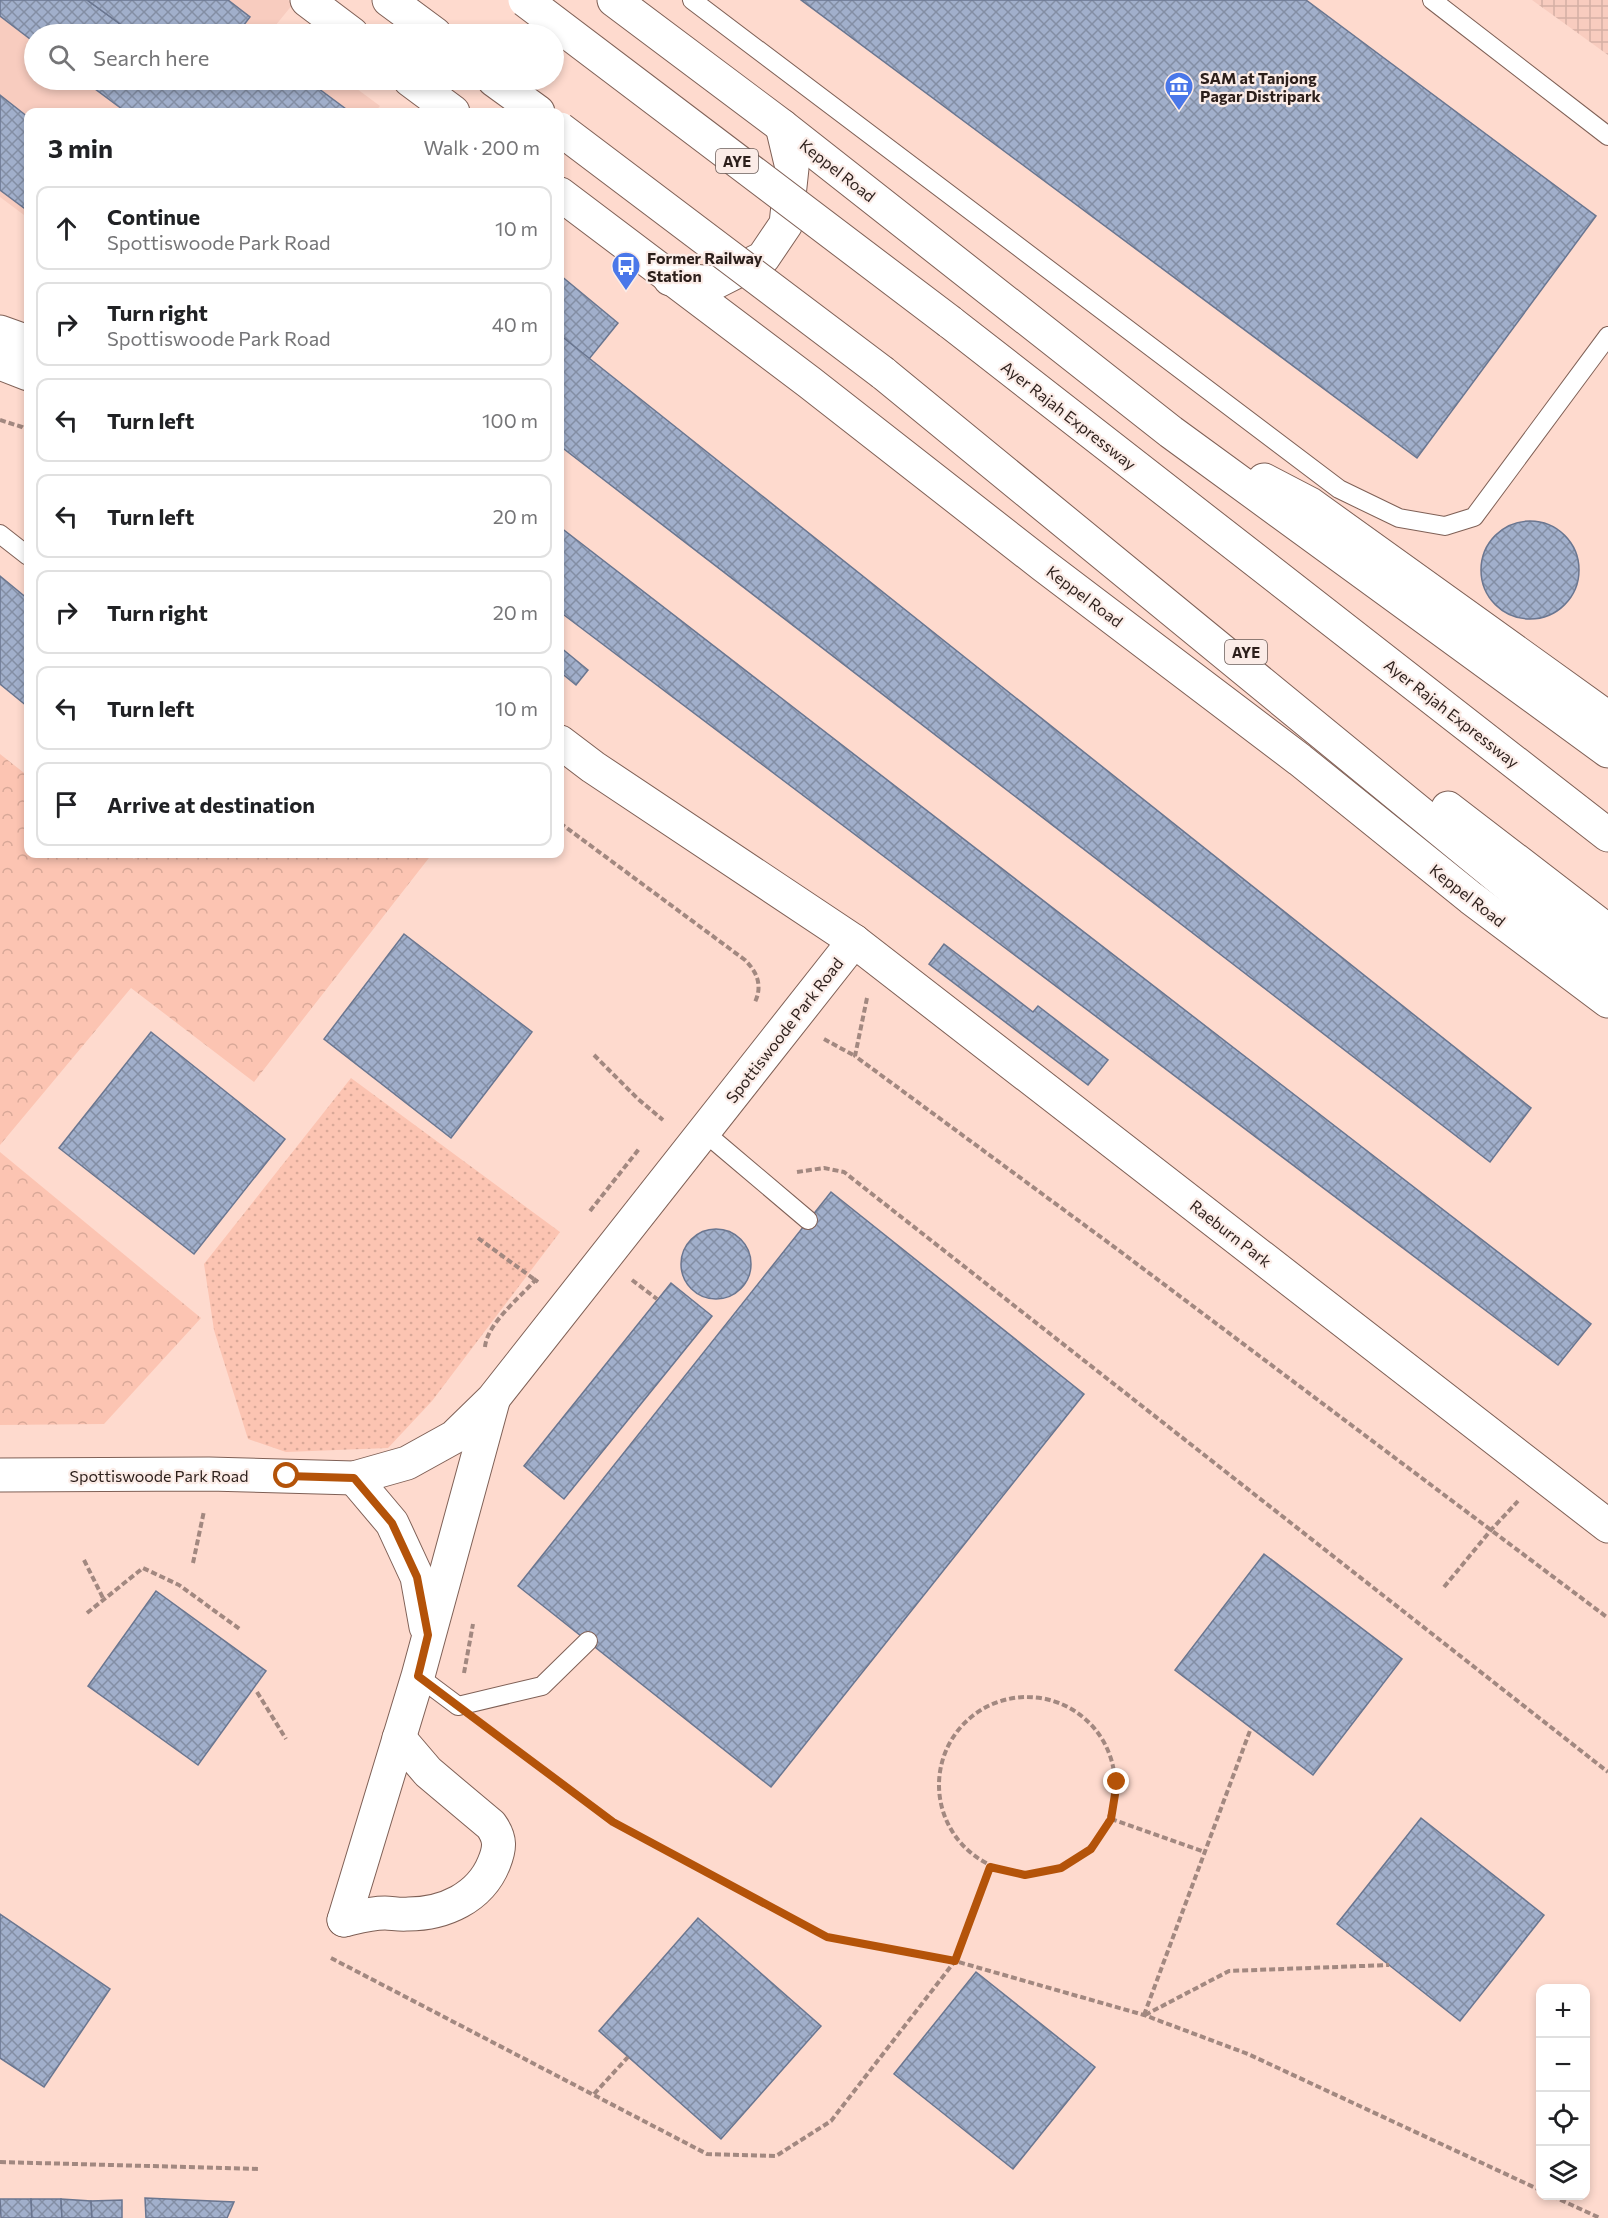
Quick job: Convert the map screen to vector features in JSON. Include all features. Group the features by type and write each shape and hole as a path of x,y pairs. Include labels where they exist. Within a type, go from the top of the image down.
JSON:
{"main road":[{"path":"307,0 339,24"},
{"path":"389,0 421,24"},
{"name":"Ayer Rajah Expressway","path":"525,0 557,24"},
{"name":"Keppel Road","path":"614,0 782,126 1172,432 1608,750"},
{"name":"Ayer Rajah Expressway","path":"564,30 950,322 1608,835"},
{"path":"423,90 448,108"},
{"path":"508,90 532,108"},
{"path":"670,279 714,283 763,258 786,224 792,168 782,126"},
{"name":"AYE","path":"564,132 883,373 1608,931"},
{"name":"Keppel Road","path":"564,197 809,382 1043,565 1300,760 1471,898 1608,1001"},
{"path":"0,332 24,341"},
{"path":"0,363 24,372"},
{"path":"883,373 1608,967"},
{"path":"1172,432 1310,504 1608,718"},
{"name":"Spottiswoode Park Road","path":"0,1475 230,1474 354,1478 407,1463 454,1437 497,1394 704,1132 865,949 593,767 564,745"},
{"name":"Raeburn Park","path":"865,949 1608,1526"},
{"name":"Spottiswoode Park Road","path":"399,1738 428,1773 491,1825 499,1835 499,1850 490,1873 478,1888 449,1908 408,1914 384,1913 344,1920 399,1738 418,1676 497,1394"},
{"name":"Spottiswoode Park Road","path":"354,1478 392,1523 417,1577 428,1635"}],"lane":[{"path":"692,0 1339,489 1399,518 1445,526 1474,517 1608,336"},
{"path":"1432,0 1608,136"},
{"path":"0,534 24,553"},
{"path":"704,1132 808,1220"},
{"path":"418,1676 458,1706 542,1686 588,1641"}],"path":[{"path":"0,420 24,428"},
{"path":"564,827 745,960 754,969 759,981 759,993 748,1013"},
{"path":"855,1056 865,949"},
{"path":"822,1037 855,1056 1117,1249 1608,1618"},
{"path":"594,1055 638,1099 663,1120"},
{"path":"656,1128 670,1111"},
{"path":"585,1218 643,1145"},
{"path":"770,1187 785,1176 804,1169 824,1168 844,1172 1608,1772"},
{"path":"478,1238 527,1274"},
{"path":"497,1394 484,1358 486,1338 502,1315 543,1271"},
{"path":"1444,1587 1491,1530 1542,1475"},
{"path":"193,1563 201,1527"},
{"path":"84,1560 104,1600"},
{"path":"87,1613 143,1568 179,1585 241,1630"},
{"path":"475,1615 458,1706 613,1822 827,1937 955,1961 1144,2015 1248,2054 1536,2188"},
{"path":"257,1692 286,1739"},
{"path":"1013,1697 1050,1700 1084,1716 1107,1746 1117,1782 1111,1819 1091,1849 1061,1868 1025,1875 990,1867 961,1845 944,1818 937,1787 943,1755 958,1728 982,1707 1013,1697"},
{"path":"1144,2015 1251,1728"},
{"path":"1111,1819 1205,1852"},
{"path":"331,1958 707,2154 776,2156 831,2121 955,1961 990,1867"},
{"path":"1144,2015 1229,1971 1389,1965"},
{"path":"594,2094 628,2057"},
{"path":"0,2162 260,2169"},
{"path":"1561,2200 1600,2218"}],"shaded area":[{"path":"0,0 288,0 293,4 277,24 24,24 24,90 358,90 380,106 378,108 24,108 24,215 0,197"},
{"path":"1532,0 1608,0 1608,55"}],"green space":[{"path":"0,754 24,773 24,858 429,858 254,1082 131,988 0,1145"},
{"path":"351,1078 560,1232 432,1401 388,1448 286,1452 248,1439 214,1330 204,1264"},
{"path":"0,1152 201,1318 104,1424 0,1425"}],"building":[{"path":"0,0 87,0 120,24 24,24 24,34 0,16"},
{"path":"87,0 228,0 250,17 245,24 120,24"},
{"path":"801,0 1306,0 1596,216 1417,458"},
{"path":"96,90 320,90 345,108 121,108"},
{"path":"0,95 24,114 24,208 0,190"},
{"path":"564,278 618,323 589,359 564,338"},
{"path":"564,338 1531,1108 1490,1162 564,449"},
{"path":"1530,521 1540,522 1557,529 1571,543 1578,560 1578,580 1571,597 1557,611 1540,618 1530,619 1520,618 1503,611 1489,597 1482,580 1481,570 1482,560 1489,543 1503,529 1520,522"},
{"path":"564,530 1591,1324 1558,1365 564,615"},
{"path":"0,576 24,596 24,704 0,684"},
{"path":"564,650 588,670 576,685 564,675"},
{"path":"404,934 532,1032 451,1138 324,1039"},
{"path":"944,944 1033,1012 1038,1006 1108,1060 1088,1085 929,964"},
{"path":"151,1032 285,1139 194,1254 59,1148"},
{"path":"831,1192 1084,1394 771,1787 518,1586"},
{"path":"709,1229 723,1229 736,1235 745,1244 751,1257 749,1277 741,1289 723,1299 709,1299 696,1293 687,1284 681,1271 681,1257 687,1244 696,1235"},
{"path":"671,1283 712,1316 564,1499 524,1466"},
{"path":"1264,1554 1402,1659 1313,1775 1175,1670"},
{"path":"156,1591 266,1671 198,1765 88,1686"},
{"path":"1421,1818 1544,1915 1460,2021 1337,1924"},
{"path":"0,1914 110,1989 44,2087 0,2058"},
{"path":"698,1918 821,2026 721,2139 599,2031"},
{"path":"976,1972 1095,2067 1013,2169 894,2074"},
{"path":"145,2198 234,2202 227,2218 146,2218"},
{"path":"0,2199 31,2199 32,2218 1,2218"},
{"path":"31,2199 61,2199 62,2218 32,2218"},
{"path":"61,2199 91,2201 92,2218 62,2218"},
{"path":"122,2200 122,2218 92,2218 91,2201"}],"place":[{"name":"SAM at Tanjong Pagar Distripark","path":"1179,112"},
{"name":"Former Railway Station","path":"626,292"}],"route":[{"path":"287,1476 354,1478 392,1523 417,1577 428,1635 418,1676 613,1822 827,1937 955,1961 990,1867 1025,1875 1061,1868 1091,1849 1111,1819 1117,1782"}]}
